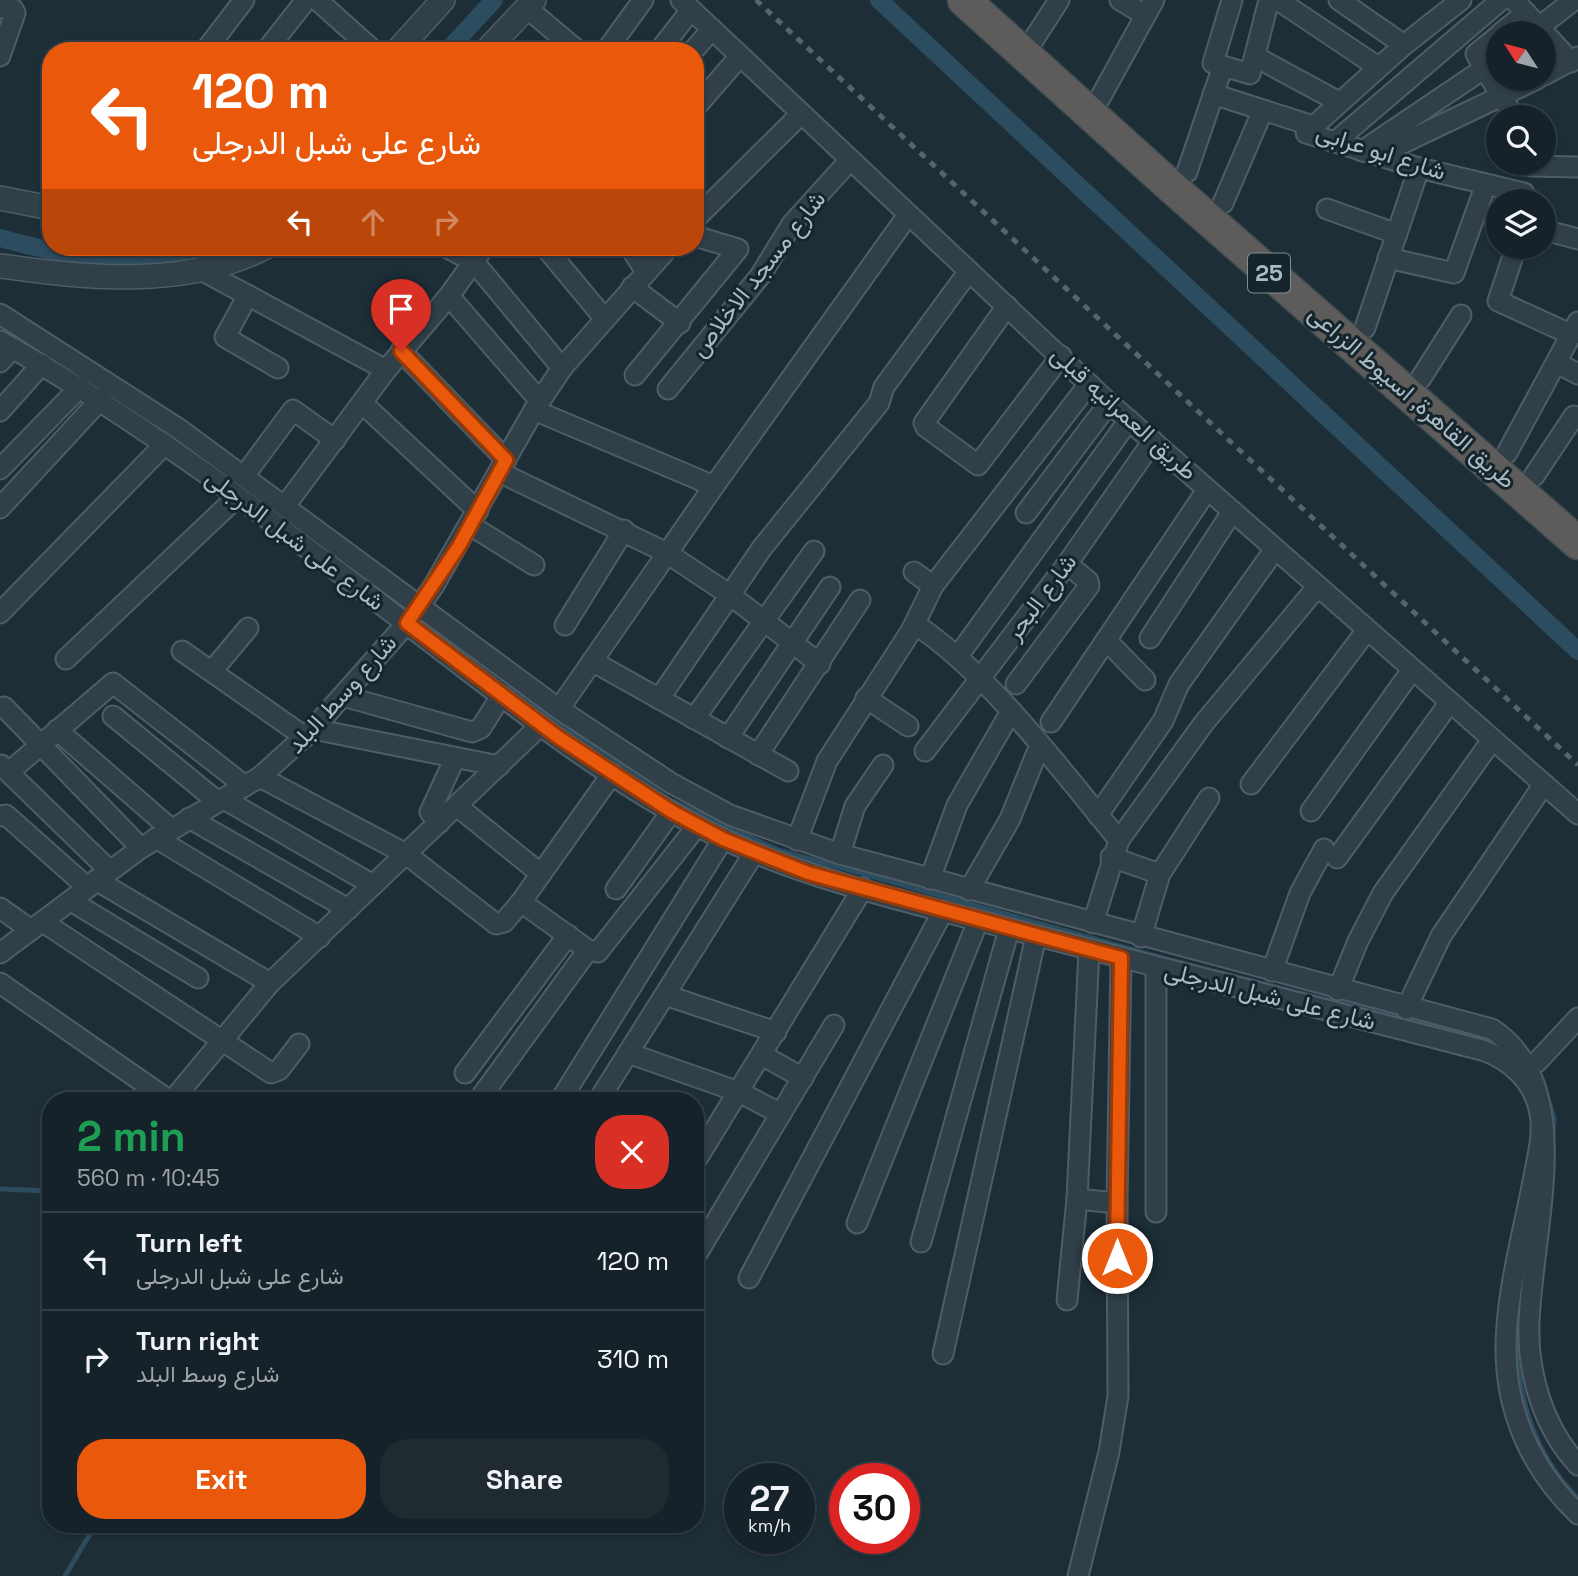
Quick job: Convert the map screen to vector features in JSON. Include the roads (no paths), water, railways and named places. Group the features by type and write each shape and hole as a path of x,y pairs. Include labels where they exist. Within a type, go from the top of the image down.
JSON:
{"highway":[{"name":"طريق القاهرة, اسيوط الزراعى","path":"964,0 1347,322 1421,378 1578,516"},
{"name":"طريق القاهرة, اسيوط الزراعى","path":"992,0 1100,98 1223,203 1578,543"}],"street":[{"path":"212,42 244,0"},
{"path":"273,42 306,0"},
{"path":"317,0 364,42"},
{"path":"405,42 443,0"},
{"path":"613,42 643,0"},
{"path":"1034,39 1059,0"},
{"path":"1100,98 1149,8 1120,0"},
{"path":"1232,0 1213,63 1223,66 1253,65 1339,102"},
{"path":"1253,65 1269,0"},
{"path":"1278,0 1378,66"},
{"path":"1339,0 1404,44"},
{"path":"1461,0 1480,17"},
{"name":"شارع ابو عرابى","path":"1461,0 1378,66 1306,133 1419,168 1500,189"},
{"path":"1335,142 1500,0"},
{"path":"1527,13 1574,0"},
{"path":"496,42 531,4 569,42"},
{"path":"664,42 686,5"},
{"name":"طريق العمرانيه قبلى","path":"686,5 1089,384 1578,814"},
{"path":"0,8 13,9 15,13 0,56"},
{"path":"1527,13 1574,59 1556,69"},
{"path":"701,42 712,29"},
{"path":"1370,153 1486,53"},
{"path":"704,98 740,56"},
{"path":"1480,61 1506,105"},
{"path":"1187,172 1223,66"},
{"path":"1370,153 1512,91"},
{"path":"1213,94 1313,126"},
{"path":"1223,203 1262,110"},
{"path":"704,213 801,114"},
{"name":"شارع مسجد الاخلاص","path":"668,389 753,284 792,224 850,160"},
{"path":"1556,166 1578,167"},
{"path":"1347,322 1388,258 1419,168"},
{"path":"1388,258 1454,273 1486,184"},
{"path":"0,198 42,206"},
{"path":"1327,209 1396,234"},
{"path":"559,709 908,215"},
{"path":"635,375 739,248 704,227"},
{"path":"1556,233 1578,239"},
{"path":"0,266 99,276 201,270 227,264 245,256"},
{"path":"285,506 386,370 449,296 478,256"},
{"path":"480,256 562,368"},
{"path":"552,256 604,318"},
{"path":"636,256 646,272"},
{"name":"شارع وسط البلد","path":"0,953 156,838 253,781 309,733 420,607 474,518 537,405 562,368 659,256"},
{"path":"1507,453 1575,329 1498,301 1512,259"},
{"path":"201,270 386,370"},
{"path":"659,699 798,500 878,403 884,387 969,271"},
{"path":"632,288 680,323"},
{"path":"248,295 225,337 278,368"},
{"path":"449,296 537,405 714,486"},
{"path":"1007,306 924,423 926,428 978,465 1061,356"},
{"name":"شارع على شبل الدرجلى","path":"0,314 123,391 244,476 559,709 700,800 797,840 840,854 1406,1009 1492,1029 1517,1042 1537,1062 1557,1098 1562,1126 1531,1302 1531,1359 1545,1413 1564,1447 1578,1465"},
{"path":"1421,378 1461,315"},
{"name":"شارع على شبل الدرجلى","path":"4,350 42,365 101,399 237,497 541,725 671,811 723,839 754,853 943,911 1482,1050 1505,1060 1524,1077 1536,1099 1541,1137 1507,1325 1507,1373 1525,1442 1548,1483 1578,1514"},
{"path":"401,351 502,466 667,553 730,595 820,664"},
{"path":"1557,363 1578,374"},
{"path":"0,411 42,365"},
{"path":"797,840 820,776 866,698 915,624 933,586 1089,384"},
{"path":"0,468 80,387"},
{"path":"0,508 101,399"},
{"path":"1026,513 1109,402"},
{"path":"363,404 474,518 534,565"},
{"path":"244,476 293,410 335,440"},
{"path":"1534,476 1574,416"},
{"path":"958,656 1129,420"},
{"name":"شارع البحر","path":"925,751 1067,564 1153,441"},
{"path":"0,613 165,444"},
{"path":"1051,722 1208,490"},
{"path":"66,659 237,497"},
{"path":"1150,638 1232,512"},
{"path":"565,625 624,530"},
{"path":"1098,815 1163,721 1179,684 1275,549"},
{"path":"694,719 814,551"},
{"path":"1016,684 1089,586 1088,581 1067,564"},
{"path":"914,572 933,586"},
{"path":"1093,923 1115,849 1204,723 1318,586"},
{"path":"728,738 830,587"},
{"path":"758,755 820,664 859,600"},
{"path":"915,624 958,656 1040,744 1098,815 1115,849 1160,874"},
{"path":"212,671 248,628"},
{"path":"1251,784 1367,630"},
{"path":"1107,641 1145,680"},
{"path":"188,655 309,733 499,766"},
{"path":"592,661 788,771"},
{"path":"1311,811 1412,670"},
{"path":"98,879 5,768 40,744 113,683 253,781 406,854 493,922 504,922 521,902 612,774"},
{"path":"343,695 472,732 481,728 501,696"},
{"path":"866,698 908,726"},
{"path":"1272,971 1300,893 1450,702"},
{"path":"4,707 40,744 156,838 320,937"},
{"path":"930,878 957,805 1010,713"},
{"path":"113,716 221,800 373,885"},
{"path":"178,1092 270,983 541,725"},
{"path":"57,730 156,838"},
{"path":"1339,990 1357,941 1383,892 1492,740"},
{"path":"969,890 1010,819 1040,744"},
{"path":"439,823 430,815 431,809 454,758"},
{"path":"840,854 855,806 883,765"},
{"path":"1406,1009 1441,936 1544,785"},
{"path":"1141,937 1160,874 1209,798"},
{"path":"457,806 541,874"},
{"path":"616,889 671,811"},
{"path":"0,816 6,815 98,879 270,983"},
{"path":"189,818 348,909"},
{"path":"485,1092 594,950 697,826"},
{"path":"566,1092 723,839"},
{"path":"604,1092 754,853"},
{"path":"704,1148 863,888"},
{"path":"71,901 198,978"},
{"path":"521,902 568,936 594,950"},
{"path":"0,908 37,926 221,1039 271,1073 279,1070 299,1044"},
{"path":"749,1278 943,911"},
{"path":"857,1223 978,920"},
{"path":"921,1242 1009,929"},
{"path":"465,1073 568,936"},
{"path":"943,1354 1036,936"},
{"path":"1067,1300 1077,1199 1089,950"},
{"path":"1078,1576 1108,1452 1118,1396 1117,1203 1121,958"},
{"path":"1156,967 1156,1212"},
{"path":"0,983 158,1092"},
{"path":"665,995 776,1032"},
{"path":"1537,1062 1578,1018"},
{"path":"704,1242 834,1025"},
{"path":"628,1053 739,1092 781,1114"},
{"path":"762,1055 803,1078"},
{"path":"1077,1199 1117,1203"}],"waterway":[{"path":"455,42 494,0"},
{"path":"879,0 1578,651"},
{"path":"0,238 42,249"},
{"path":"90,256 148,256"},
{"path":"508,688 670,800 778,850 1166,959 1495,1042"},
{"path":"1542,1081 1554,1118 1552,1150"},
{"path":"0,1189 42,1191"},
{"path":"1521,1311 1518,1361 1527,1411 1547,1458 1578,1498"},
{"path":"65,1576 91,1533"}],"railway":[{"path":"756,0 1578,765"}]}
